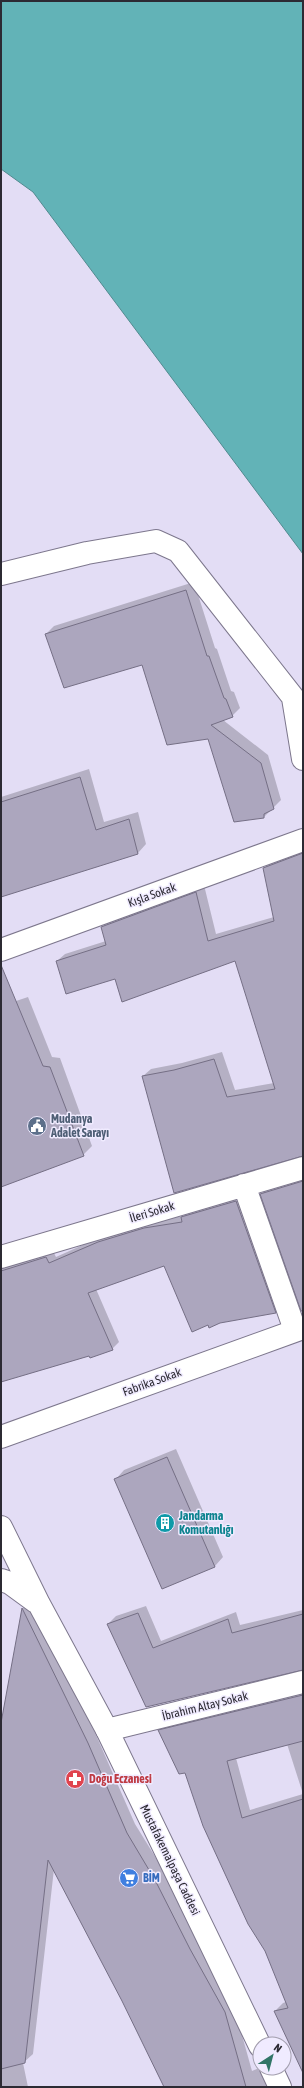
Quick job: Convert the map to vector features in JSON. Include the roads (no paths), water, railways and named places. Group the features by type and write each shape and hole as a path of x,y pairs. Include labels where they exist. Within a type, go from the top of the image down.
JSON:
{"street":[{"path":"1,574 87,554 156,541 178,552 298,704 303,759"},
{"name":"Kışla Sokak","path":"1,950 303,840"},
{"name":"İleri Sokak","path":"1,1257 303,1168"},
{"path":"244,1185 299,1329"},
{"name":"Fabrika Sokak","path":"1,1437 299,1329"},
{"name":"Mustafakemalpaşa Caddesi","path":"1,1527 39,1604 107,1730 255,2036"},
{"path":"1,1580 10,1583 39,1604"},
{"name":"İbrahim Altay Sokak","path":"107,1730 303,1682"},
{"path":"275,2076 280,2087"}],"place":[{"name":"Mudanya Adalet Sarayı","path":"37,1126"},
{"name":"Jandarma Komutanlığı","path":"165,1523"},
{"name":"Doğu Eczanesi","path":"75,1779"},
{"name":"BİM","path":"129,1878"}]}
